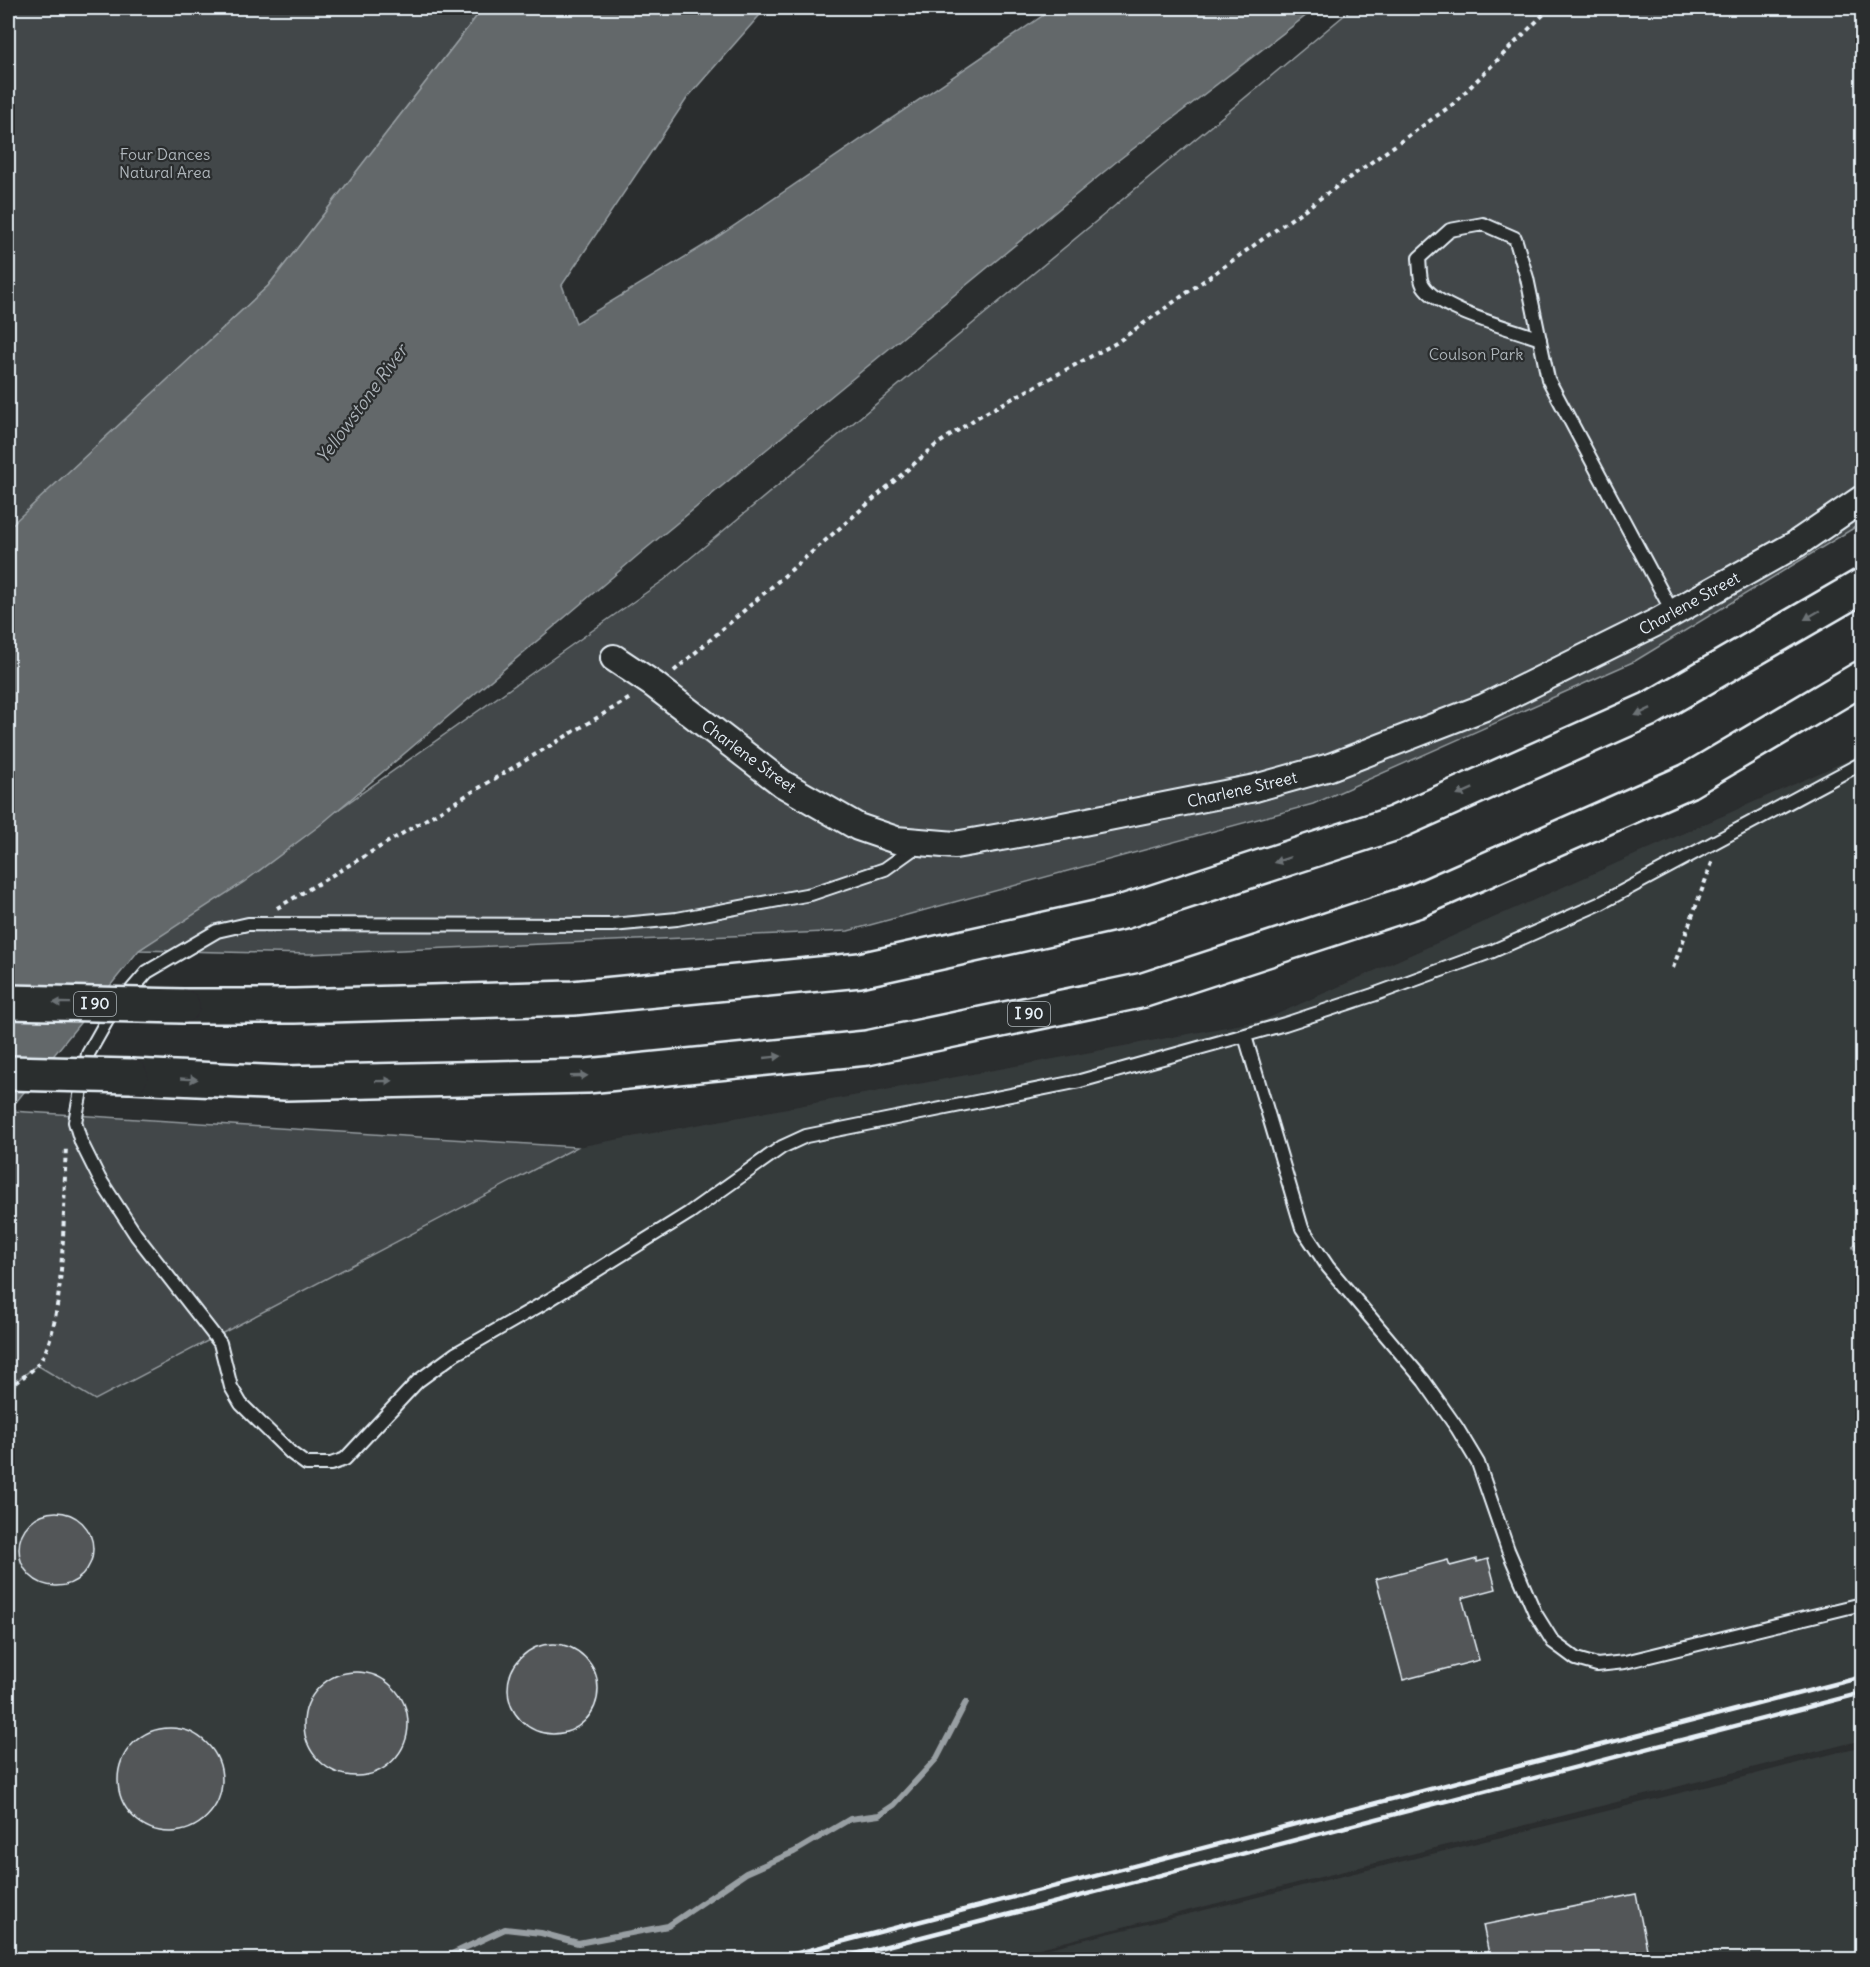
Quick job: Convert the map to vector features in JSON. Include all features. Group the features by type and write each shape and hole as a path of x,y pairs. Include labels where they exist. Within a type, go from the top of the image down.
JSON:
{"highway":[{"name":"I 90","path":"8,1002 295,1006 573,998 860,970 1123,912 1394,824 1650,709 1863,586"},
{"name":"I 90","path":"8,1073 285,1083 587,1076 867,1048 1144,990 1416,901 1688,781 1863,678"}],"street":[{"name":"Charlene Street","path":"614,658 653,684 783,784 858,827 896,840 955,844 1058,827 1255,788 1330,767 1485,707 1673,613 1796,544 1863,499"}],"lane":[{"path":"1540,339 1455,308 1431,294 1421,283 1419,258 1450,230 1483,224 1515,238 1527,278 1540,339 1548,379 1673,613"},
{"path":"922,842 885,869 811,894 677,919 612,925 248,924 217,931 147,972 110,1016 88,1054 75,1122 81,1142 99,1178 136,1235 220,1343 231,1387 241,1404 291,1453 306,1464 331,1464 345,1459 418,1381 455,1354 549,1300 689,1213 782,1147 806,1136 1080,1081 1245,1035 1373,995 1493,951 1601,903 1863,763"},
{"path":"1245,1035 1302,1228 1328,1267 1425,1381 1468,1446 1478,1463 1508,1550 1530,1602 1553,1642 1576,1659 1598,1665 1625,1662 1863,1604"}],"path":[{"path":"248,924 681,667 936,445 978,417 1116,343 1452,105 1550,8"},
{"path":"1673,968 1720,840"},
{"path":"8,1388 37,1365 49,1347 58,1310 66,1144"}],"shaded area":[{"path":"1862,754 1862,1740 996,1959 8,1960 8,1388 37,1365 95,1400 577,1147 1264,1020"},
{"path":"1862,1746 1862,1959 1001,1960 1733,1780"}],"green space":[{"name":"Four Dances Natural Area","path":"8,8 483,8 268,286 8,529"},
{"name":"Coulson Park","path":"1353,8 1862,8 1862,523 1635,661 1313,804 848,931 309,954 139,950 664,580"},
{"path":"8,1112 577,1147 95,1400 37,1365 8,1388"}],"water":[{"name":"Yellowstone River","path":"483,8 766,8 688,97 562,285 576,323 713,240 1054,8 1316,8 1116,162 643,551 319,826 244,882 139,950 8,1112 8,528 268,286"}],"building":[{"path":"56,1512 77,1518 87,1528 93,1549 87,1570 77,1580 56,1586 35,1580 25,1570 19,1549 25,1528 35,1518"},
{"path":"1477,1559 1477,1562 1488,1559 1496,1589 1462,1598 1479,1660 1403,1680 1376,1579 1448,1560 1450,1566"},
{"path":"553,1644 570,1647 585,1657 595,1672 598,1689 595,1706 585,1721 570,1731 553,1734 536,1731 521,1721 511,1706 508,1689 511,1672 521,1657 536,1647"},
{"path":"356,1672 376,1676 393,1687 404,1704 408,1724 404,1744 393,1761 376,1772 356,1776 336,1772 319,1761 308,1744 304,1724 308,1704 319,1687 336,1676"},
{"path":"170,1728 190,1732 207,1743 218,1760 222,1780 218,1800 207,1817 190,1828 170,1832 150,1828 133,1817 122,1800 118,1780 122,1760 133,1743 150,1732"},
{"path":"1636,1894 1649,1959 1490,1959 1483,1925"}],"waterway":[{"path":"1855,1247 1862,1245"},
{"path":"439,1960 505,1929 541,1933 578,1943 668,1926 746,1873 794,1852 850,1819 879,1815 894,1805 937,1758 966,1702"}],"railway":[{"path":"771,1960 1862,1677"},
{"path":"833,1960 1862,1693"}]}
